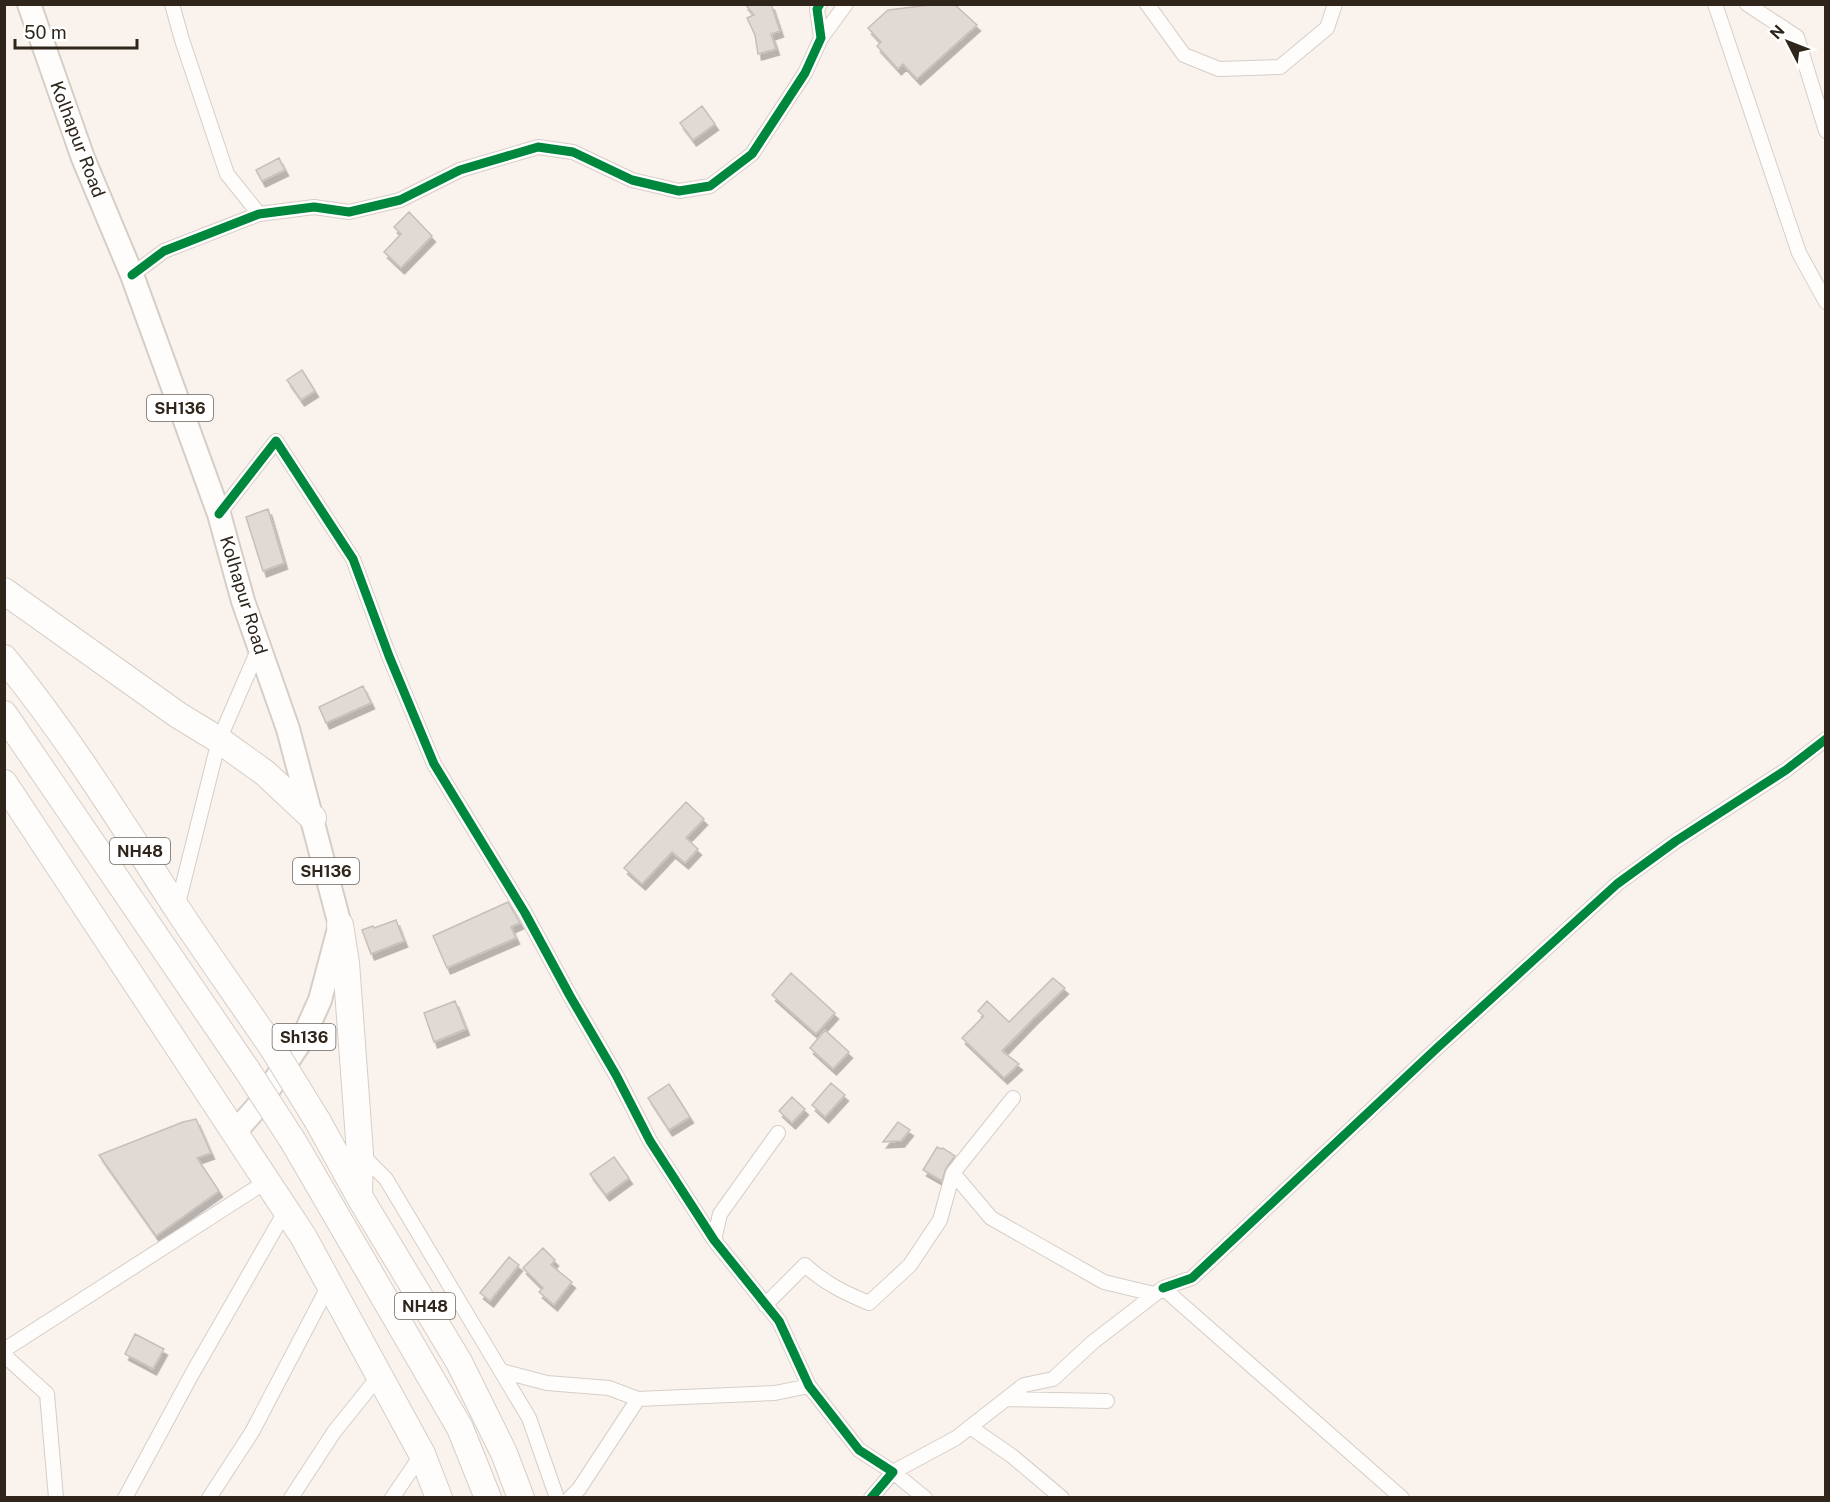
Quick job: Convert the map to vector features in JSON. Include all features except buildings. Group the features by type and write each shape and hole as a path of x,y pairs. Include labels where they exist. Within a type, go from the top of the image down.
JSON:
{"highway":[{"path":"4,591 177,715 219,740 265,773 313,818"},
{"name":"NH48","path":"4,658 28,687 115,811 177,908 272,1047 317,1120 359,1196 459,1362 504,1453 520,1497"},
{"name":"NH48","path":"4,714 247,1070 293,1142 460,1428 488,1497"},
{"path":"4,783 303,1236 422,1454 439,1497"},
{"path":"340,925 346,963 360,1153 359,1196"}],"main road":[{"name":"Kolhapur Road","path":"29,4 83,158 132,275 219,514 243,601 288,729 313,818"},
{"name":"SH136","path":"313,818 340,925"},
{"name":"Sh136","path":"235,1132 257,1107 303,1038 320,1000 340,925"}],"street":[{"path":"172,4 227,174 259,214"},
{"path":"132,275 164,251 259,214 314,207 349,212 400,200 460,171 538,147 573,152 632,180 679,191 710,186 752,154 805,73 821,38 846,4"},
{"path":"1146,4 1184,55 1219,69 1280,67 1327,28 1335,4"},
{"path":"1715,4 1799,253 1826,302"},
{"path":"1747,4 1797,37 1826,131"},
{"path":"816,6 821,38"},
{"path":"219,514 276,441 353,559 389,656 434,764 525,913 650,1141 714,1240 779,1321 809,1386 859,1450 893,1472 925,1497"},
{"path":"177,908 219,740 259,647"},
{"path":"871,1497 893,1472 956,1438 1024,1385 1053,1379 1093,1341 1159,1291 1192,1278 1437,1048 1617,884 1676,841 1786,770 1826,739"},
{"path":"765,1305 805,1265 817,1276 842,1291 869,1303 910,1265 940,1220 953,1173 1013,1098"},
{"path":"714,1240 720,1214 778,1133"},
{"path":"360,1153 386,1179 529,1418 557,1497"},
{"path":"953,1173 991,1218 1104,1282 1159,1291 1402,1497"},
{"path":"4,1350 267,1181"},
{"path":"125,1497 286,1210"},
{"path":"209,1497 252,1432 329,1285"},
{"path":"4,1355 47,1394 56,1497"},
{"path":"501,1371 547,1383 609,1388 638,1399 775,1393 809,1386"},
{"path":"291,1497 334,1432 379,1376"},
{"path":"570,1497 579,1489 638,1399"},
{"path":"1006,1399 1107,1401"},
{"path":"970,1427 1012,1456 1062,1497"},
{"path":"392,1497 422,1454"}],"cycle path":[{"path":"132,275 164,251 259,214 314,207 349,212 400,200 460,170 538,147 573,152 632,180 679,191 710,186 752,154 805,73 821,38 817,9 820,4"},
{"path":"219,514 276,441 353,559 389,656 434,764 525,913 616,1075 650,1141 714,1240 779,1321 809,1386 859,1450 893,1472 871,1498"},
{"path":"1163,1288 1192,1278 1437,1048 1617,884 1676,841 1786,770 1826,739"}]}
